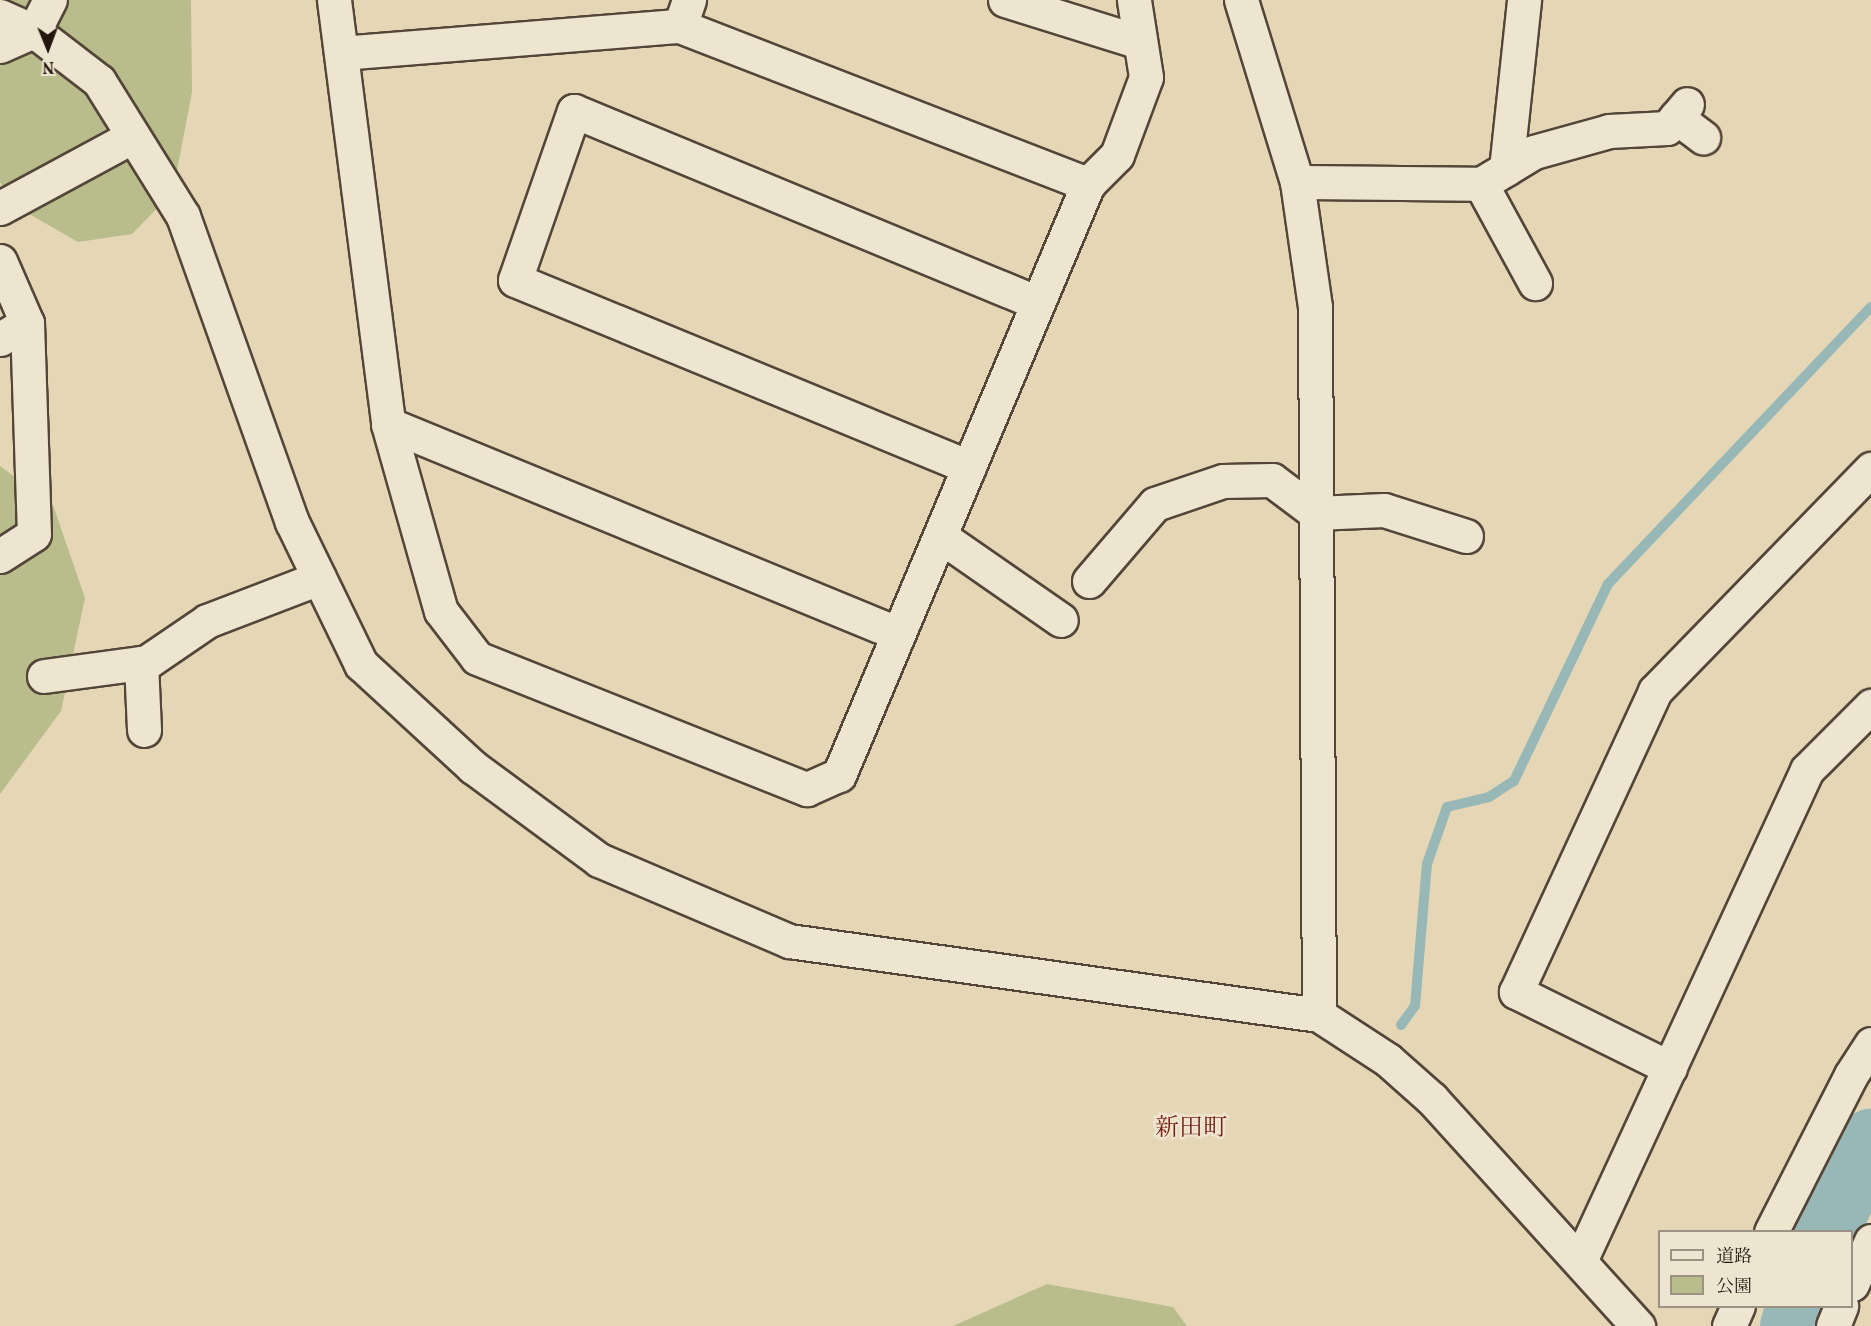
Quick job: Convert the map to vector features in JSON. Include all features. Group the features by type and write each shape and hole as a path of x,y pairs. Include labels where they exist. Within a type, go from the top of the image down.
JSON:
{"street":[{"path":"0,46 34,31 50,0"},
{"path":"334,0 388,424 441,611 477,658 807,789 839,775 1088,184 1117,155 1146,77 1134,0"},
{"path":"1005,0 1140,42"},
{"path":"1241,0 1297,182 1315,307 1319,1015"},
{"path":"1529,2 1494,177 1535,283"},
{"path":"341,53 684,13 1088,184"},
{"path":"0,16 34,31 99,81 183,216 292,522 361,664 473,767 599,860 789,941 1319,1015 1388,1060 1432,1099 1638,1326"},
{"path":"1297,182 1494,177 1534,152 1609,131 1667,128 1682,110 1703,137"},
{"path":"969,467 515,280 574,111 1038,303"},
{"path":"0,208 133,136"},
{"path":"0,261 13,331 34,534 0,556"},
{"path":"388,424 899,634"},
{"path":"1670,1068 1516,992 1655,691 1871,469"},
{"path":"1089,581 1155,504 1223,481 1272,480 1316,513 1384,510 1466,536"},
{"path":"940,536 1061,620"},
{"path":"44,676 147,662 207,621 319,578"},
{"path":"141,663 144,730"},
{"path":"1580,1261 1807,770 1871,706"},
{"path":"1772,1230 1851,1075 1871,1044"},
{"path":"1860,1277 1871,1241"},
{"path":"1729,1326 1737,1308"},
{"path":"1833,1326 1840,1308"}],"green space":[{"path":"0,0 191,0 192,92 173,192 132,234 78,242 15,206 0,182"},
{"path":"0,466 53,505 85,598 61,711 0,794"},
{"path":"1047,1284 1173,1307 1187,1326 953,1326"}],"waterway":[{"path":"1401,1025 1415,1006 1427,864 1447,807 1489,797 1514,781 1608,584 1871,307"},
{"path":"1827,1230 1871,1141"},
{"path":"1792,1326 1797,1308"}],"district":[{"name":"新田町","path":"1191,1130"}]}
